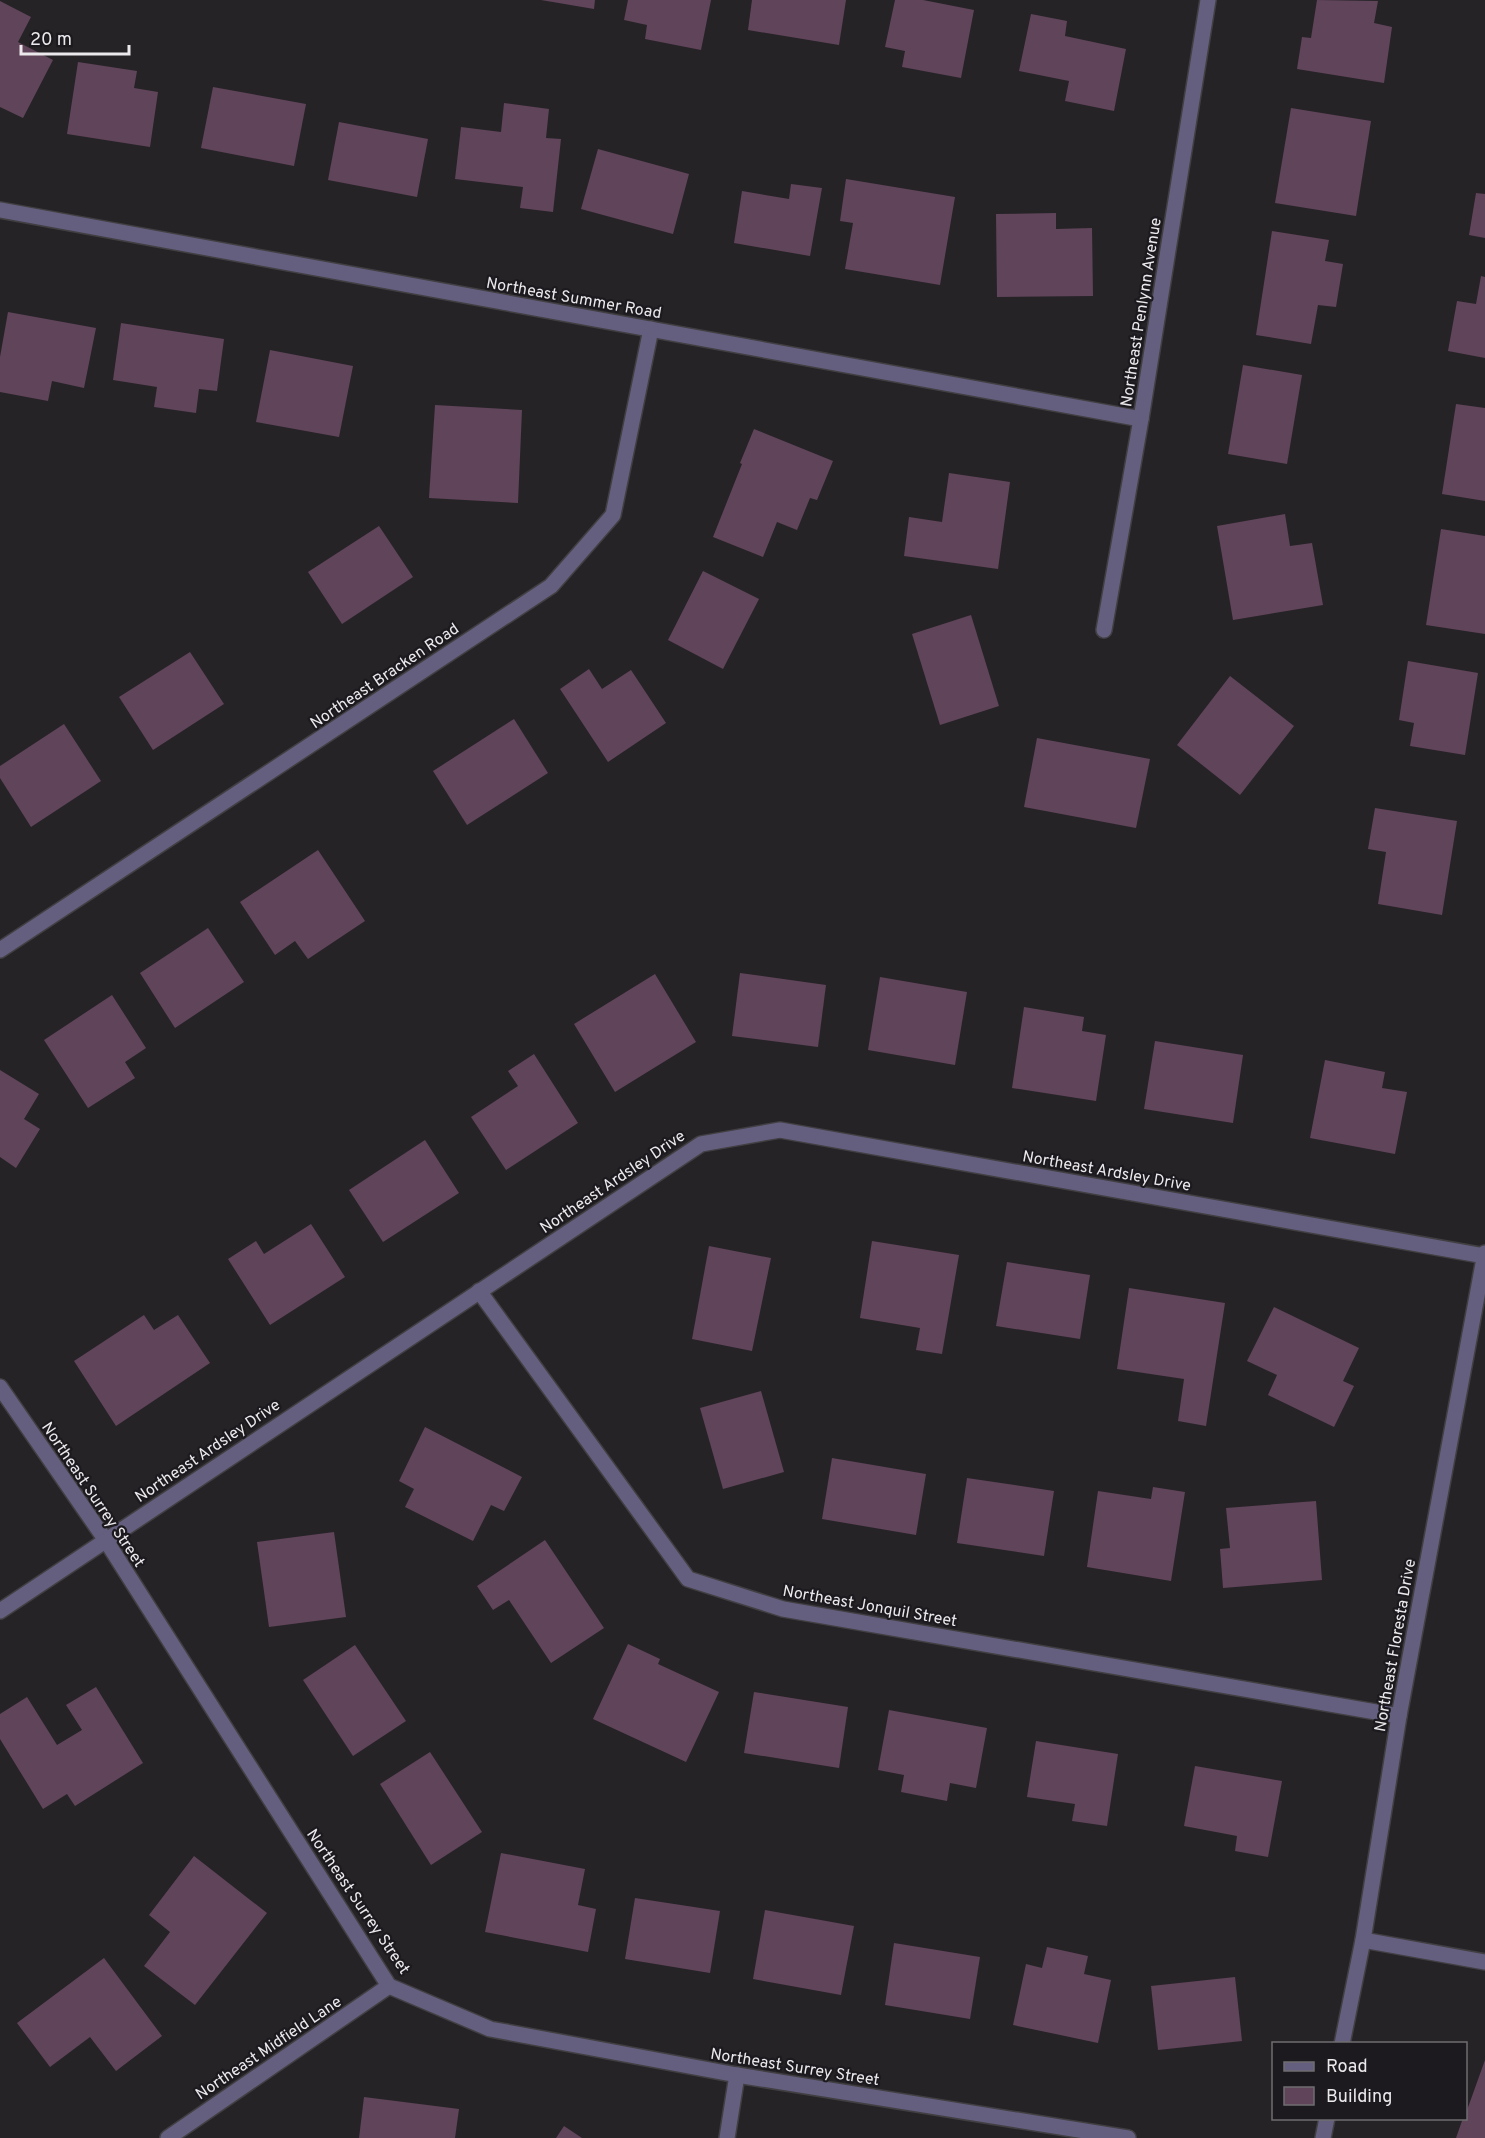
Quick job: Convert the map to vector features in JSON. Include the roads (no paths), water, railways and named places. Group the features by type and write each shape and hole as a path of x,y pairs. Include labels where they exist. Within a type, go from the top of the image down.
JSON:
{"street":[{"name":"Northeast Penlynn Avenue","path":"1104,630 1141,419 1208,0"},
{"name":"Northeast Summer Road","path":"0,210 1141,419"},
{"name":"Northeast Bracken Road","path":"1,948 551,586 613,515 651,329"},
{"name":"Northeast Ardsley Drive","path":"0,1611 701,1144 780,1130 1485,1255"},
{"name":"Northeast Floresta Drive","path":"1342,2042 1363,1940 1399,1716 1485,1255"},
{"name":"Northeast Jonquil Street","path":"479,1291 688,1579 783,1609 1399,1716"},
{"name":"Northeast Surrey Street","path":"0,1387 105,1539 389,1986 490,2029 737,2075 1128,2138"},
{"path":"1363,1940 1485,1962"},
{"name":"Northeast Midfield Lane","path":"168,2138 389,1986"},
{"path":"727,2138 737,2075"},
{"path":"1323,2138 1327,2120"}]}
